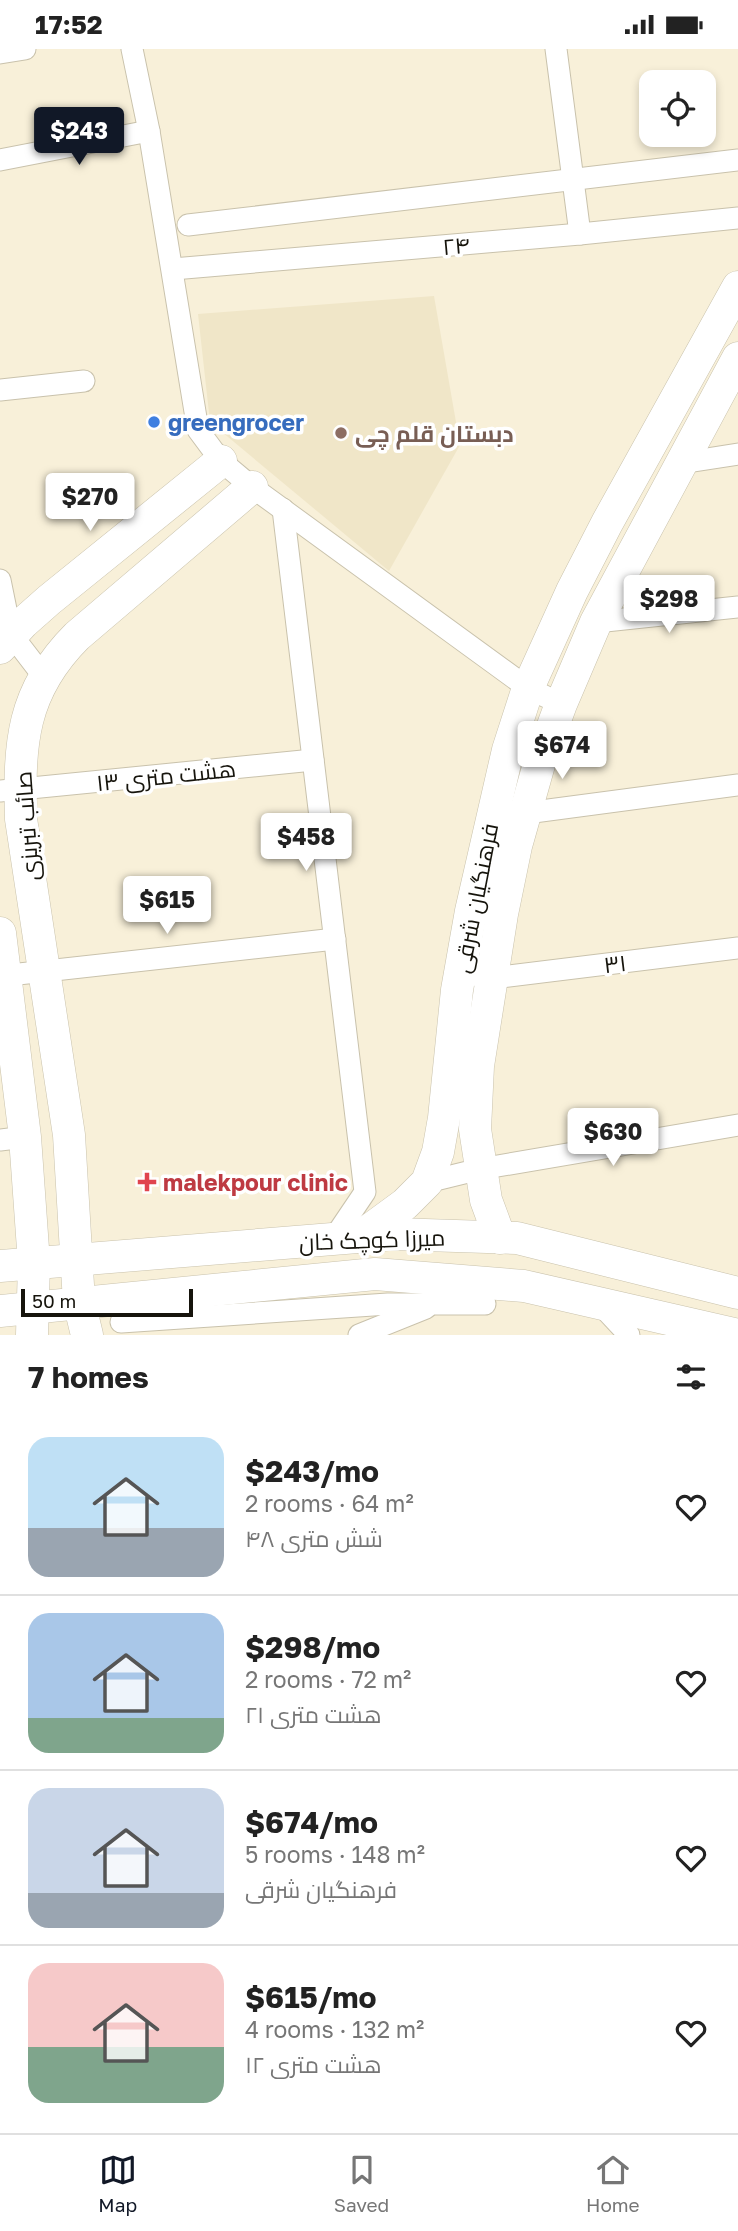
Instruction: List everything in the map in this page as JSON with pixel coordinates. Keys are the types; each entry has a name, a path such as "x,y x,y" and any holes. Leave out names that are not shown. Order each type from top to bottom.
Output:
{"street":[{"path":"0,53 25,49"},
{"path":"132,49 173,269 198,430 221,461 252,487 528,688 561,704"},
{"path":"556,49 580,234"},
{"path":"0,160 149,131"},
{"path":"188,225 738,160"},
{"name":"۲۴","path":"173,269 738,218"},
{"name":"فرهنگیان شرقی","path":"499,1238 486,1200 475,1129 461,1100 460,975 486,839 508,750 528,688 572,590 738,287"},
{"name":"فرهنگیان شرقی","path":"347,1237 405,1205 428,1182 438,1152 478,1066 502,914 540,761 561,704 596,622 738,358"},
{"path":"0,390 84,381"},
{"path":"681,463 738,454"},
{"path":"4,641 49,600 221,461"},
{"name":"صائب تبریزی","path":"79,1302 69,1136 20,820 10,790 25,726 44,677 56,657 77,636 252,487"},
{"path":"283,509 365,1192 347,1237"},
{"path":"0,580 4,641 44,677"},
{"path":"596,622 738,607"},
{"name":"هشت متری ۱۳","path":"10,790 313,760"},
{"path":"526,813 738,785"},
{"path":"0,933 13,1139 34,1263 33,1321"},
{"path":"3,975 335,939"},
{"name":"۳۱","path":"460,975 492,978 738,947"},
{"path":"428,1182 480,1169 738,1125"},
{"name":"میرزا کوچک خان","path":"0,1266 394,1234 517,1238 738,1293"},
{"name":"میرزا کوچک خان","path":"0,1311 33,1321 79,1302 375,1274 524,1286 738,1335"},
{"path":"79,1302 87,1335"},
{"path":"359,1335 439,1303"},
{"path":"599,1303 629,1335"},
{"path":"121,1322 388,1304 485,1304"}],"shaded area":[{"name":"دبستان قلم چی","path":"434,296 460,445 389,571 210,422 198,314"}],"place":[{"name":"greengrocer","path":"154,422"},
{"name":"دبستان قلم چی","path":"341,433"},
{"name":"malekpour clinic","path":"147,1182"}]}
